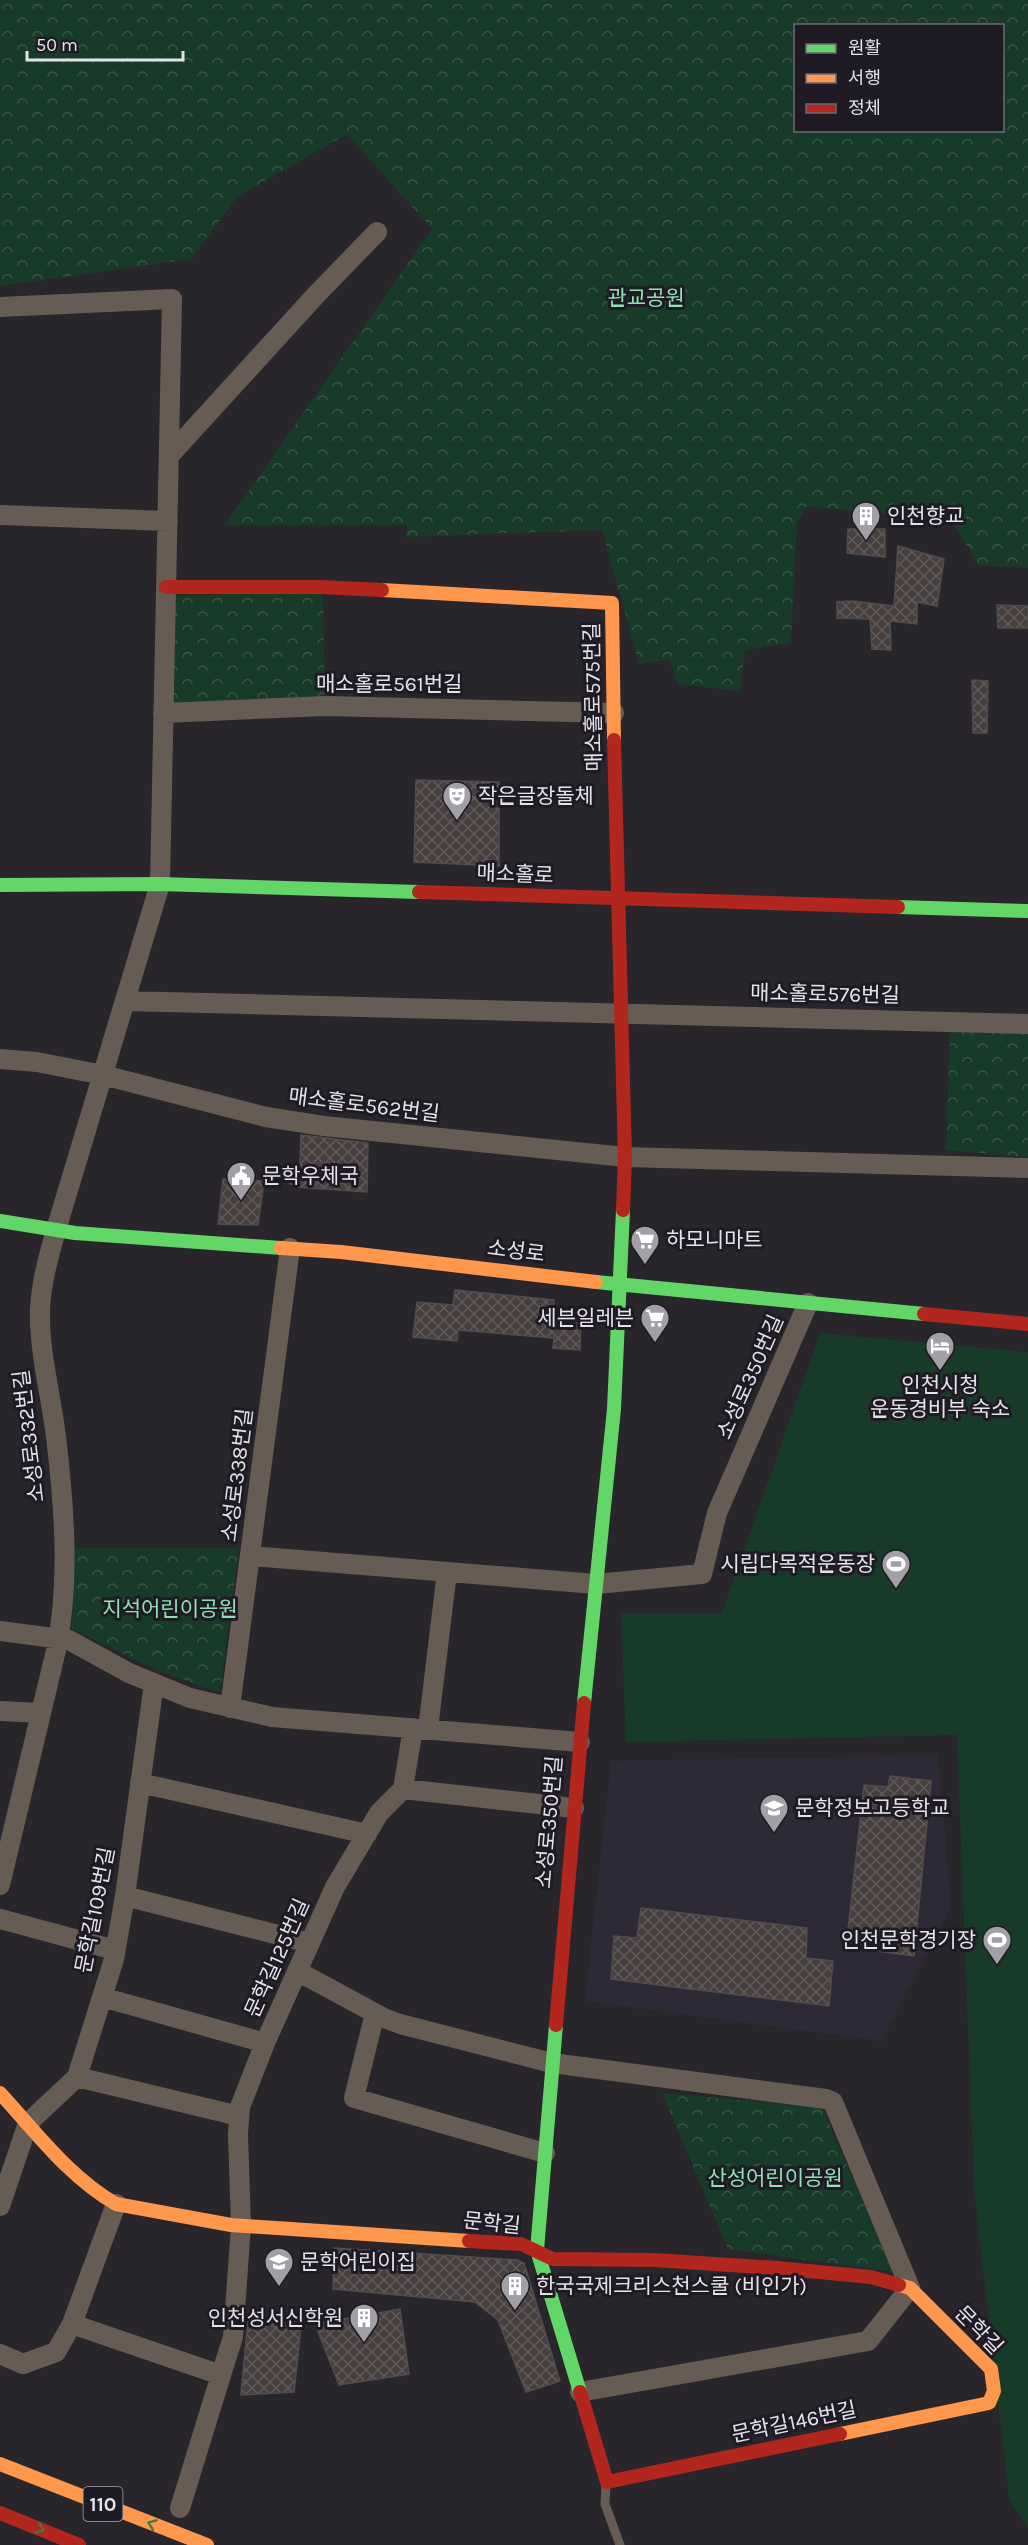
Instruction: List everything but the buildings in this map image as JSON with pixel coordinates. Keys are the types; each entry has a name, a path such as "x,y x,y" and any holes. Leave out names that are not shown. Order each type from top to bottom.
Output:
{"main road":[{"name":"매소홀로575번길","path":"166,587 320,587 612,603 617,898"},
{"name":"매소홀로","path":"0,885 160,884 1028,911"},
{"path":"617,898 625,1157 621,1285"},
{"name":"소성로","path":"0,1221 56,1230 351,1253 621,1285 1028,1324"},
{"name":"소성로350번길","path":"537,2250 580,1742 615,1409 621,1285"},
{"name":"문학길","path":"0,2093 100,2197 116,2204 241,2226 521,2244 553,2259 654,2260 766,2268 871,2277 910,2288 991,2369 994,2391 989,2403"},
{"path":"537,2250 607,2482"},
{"name":"문학길146번길","path":"607,2482 989,2403"},
{"name":"110","path":"0,2464 207,2545"},
{"name":"110","path":"0,2513 79,2545"}],"street":[{"path":"169,456 307,304 377,232"},
{"path":"0,307 172,299 160,884 56,1230"},
{"path":"0,515 168,521"},
{"name":"매소홀로561번길","path":"164,713 327,706 614,713"},
{"path":"125,1001 621,1013"},
{"name":"매소홀로576번길","path":"621,1013 1028,1024"},
{"name":"매소홀로562번길","path":"0,1059 37,1062 103,1075 266,1118 625,1157"},
{"path":"625,1157 1028,1168"},
{"name":"소성로332번길","path":"0,1885 59,1639 63,1612 63,1523 56,1437 41,1335 40,1308 56,1230"},
{"name":"소성로338번길","path":"230,1708 290,1248"},
{"name":"소성로350번길","path":"251,1556 597,1584 702,1574 717,1513 808,1303"},
{"path":"447,1572 420,1729 403,1789 574,1808"},
{"path":"0,1631 69,1640 129,1673 189,1698 272,1717 580,1742"},
{"name":"문학길109번길","path":"28,2123 77,2076 102,1997 115,1950 125,1896 154,1683"},
{"path":"0,1711 41,1713"},
{"path":"140,1783 367,1834"},
{"name":"문학길125번길","path":"180,2508 233,2337 241,2226 240,2107 265,2043 335,1887 379,1813 403,1789"},
{"path":"125,1896 310,1943"},
{"path":"0,1919 115,1950"},
{"path":"297,1971 400,2024 552,2063 826,2099 833,2102 910,2288 868,2341 580,2392"},
{"path":"102,1997 265,2043"},
{"path":"375,2013 354,2098 545,2153"},
{"path":"77,2076 239,2116"},
{"path":"0,2206 28,2123"},
{"path":"0,2354 23,2364 56,2352 72,2324 116,2204"},
{"path":"72,2324 221,2375"}],"lane":[{"path":"607,2482 605,2504 620,2545"}],"shaded area":[{"name":"문학정보고등학교","path":"938,1755 951,1907 881,2041 585,2001 611,1761"}],"green space":[{"name":"관교공원","path":"0,0 1028,0 1028,568 979,566 951,520 807,506 797,522 791,643 745,650 740,691 678,684 670,660 639,664 602,530 406,537 407,525 225,525 432,229 347,134 237,197 191,259 0,286"},
{"path":"323,592 325,701 169,706 173,596"},
{"path":"950,1030 1028,1032 1028,1157 946,1150"},
{"name":"인천문학경기장","path":"820,1333 1028,1352 1028,2528 1009,2498 974,2190 957,1735 626,1742 621,1613 722,1613"},
{"name":"지석어린이공원","path":"74,1548 239,1548 220,1693 159,1671 72,1629"},
{"name":"산성어린이공원","path":"662,2093 822,2107 893,2272 728,2249"}],"traffic: fast":[{"path":"0,885 160,884 419,892"},
{"path":"898,907 1028,911"},
{"path":"584,1703 614,1409 623,1210"},
{"path":"0,1221 75,1233 281,1248"},
{"path":"596,1282 924,1314"},
{"path":"556,2025 537,2250 580,2392"}],"traffic: slow":[{"path":"382,590 612,603 614,740"},
{"path":"281,1248 341,1252 596,1282"},
{"path":"0,2093 68,2167 83,2181 116,2204 231,2225 469,2241"},
{"path":"840,2434 989,2403 994,2391 991,2369 910,2288 899,2285"},
{"path":"0,2464 207,2545"}],"traffic: jam":[{"path":"166,587 320,587 382,590"},
{"path":"614,740 625,1157 623,1210"},
{"path":"419,892 898,907"},
{"path":"924,1314 1028,1324"},
{"path":"556,2025 584,1703"},
{"path":"469,2241 521,2244 553,2259 654,2260 777,2268 871,2277 899,2285"},
{"path":"580,2392 607,2482 840,2434"},
{"path":"0,2513 79,2545"}],"place":[{"name":"인천향교","path":"866,542"},
{"name":"작은글장돌체","path":"457,822"},
{"name":"문학우체국","path":"241,1202"},
{"name":"하모니마트","path":"645,1266"},
{"name":"세븐일레븐","path":"655,1344"},
{"name":"인천시청 운동경비부 숙소","path":"940,1372"},
{"name":"시립다목적운동장","path":"896,1590"},
{"name":"문학정보고등학교","path":"774,1834"},
{"name":"인천문학경기장","path":"997,1966"},
{"name":"문학어린이집","path":"279,2288"},
{"name":"한국국제크리스천스쿨 (비인가)","path":"515,2312"},
{"name":"인천성서신학원","path":"364,2344"}]}
